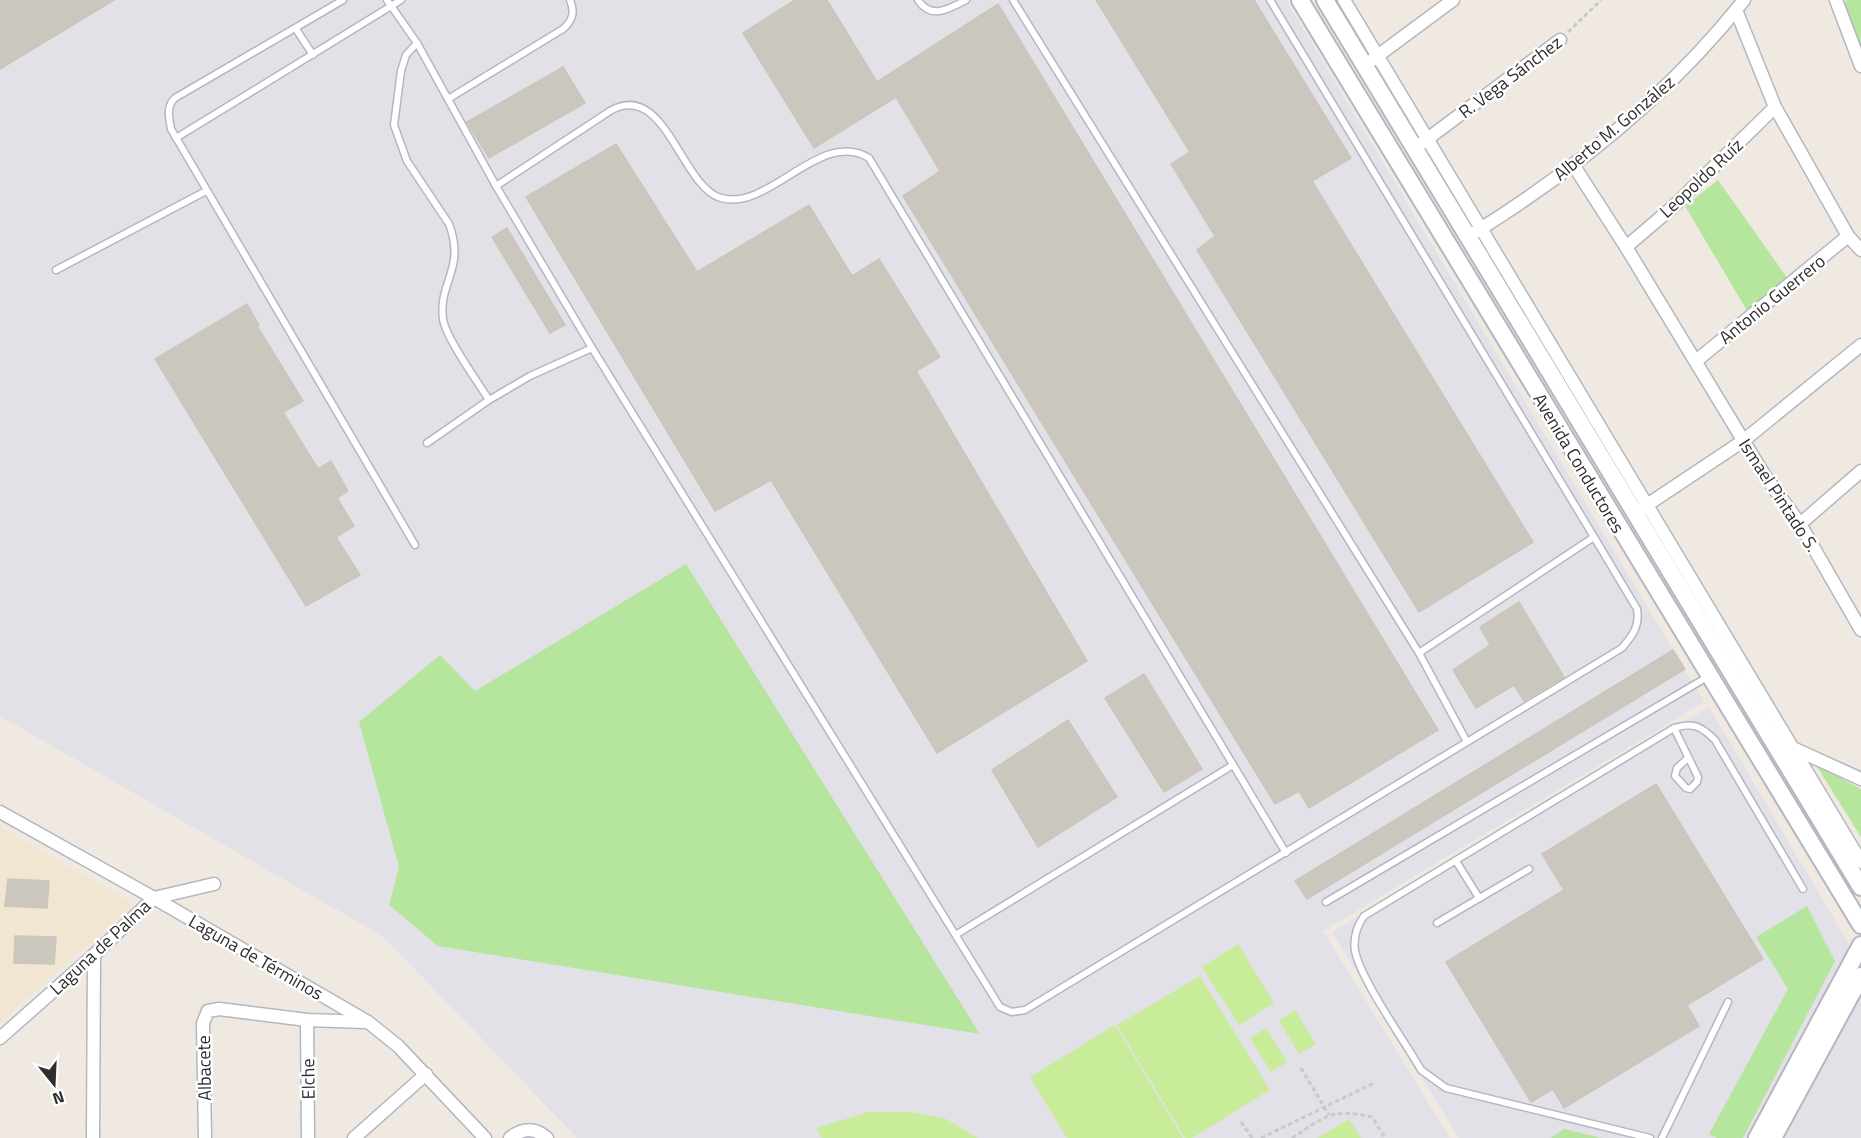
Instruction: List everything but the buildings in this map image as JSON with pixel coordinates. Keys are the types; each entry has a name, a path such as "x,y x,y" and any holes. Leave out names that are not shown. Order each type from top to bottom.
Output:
{"main road":[{"name":"Avenida Conductores","path":"1300,0 1861,925"},
{"name":"Avenida Conductores","path":"1325,0 1371,60 1859,879"},
{"path":"1757,1138 1861,945"},
{"path":"1773,1138 1861,976"}],"street":[{"path":"1344,0 1371,60 1453,0"},
{"path":"1836,0 1861,66"},
{"path":"1740,5 1774,107 1848,236 1861,250"},
{"name":"Alberto M. González","path":"1474,233 1574,166 1678,74 1740,5"},
{"name":"R. Vega Sánchez","path":"1421,144 1560,40"},
{"name":"Leopoldo Ruíz","path":"1626,247 1674,206 1774,107"},
{"path":"1574,166 1626,247"},
{"name":"Antonio Guerrero","path":"1696,361 1848,236"},
{"name":"Ismael Pintado S.","path":"1626,247 1743,441 1800,524 1860,624"},
{"path":"1861,345 1743,441 1640,509 1795,749 1861,862"},
{"path":"1800,524 1861,471"},
{"path":"1795,749 1861,779"},
{"name":"Laguna de Términos","path":"0,812 368,1022 383,1033 426,1074 485,1138"},
{"name":"Laguna de Palma","path":"0,1038 94,955 154,898 214,884"},
{"path":"93,1138 94,955"},
{"name":"Albacete","path":"205,1138 203,1023 205,1013 219,1009 307,1020"},
{"path":"307,1020 368,1022"},
{"name":"Elche","path":"307,1020 308,1138"},
{"path":"354,1138 426,1074"},
{"path":"510,1138 526,1129 534,1130 547,1138"}],"lane":[{"path":"343,0 170,102 170,121 176,138 206,191 415,545"},
{"path":"176,138 313,55 390,3 401,0"},
{"path":"448,99 563,29 572,20 573,8 570,0"},
{"path":"918,0 928,10 935,12 951,8 966,0"},
{"path":"1012,0 1419,653 1467,742"},
{"path":"390,3 417,43 496,186 592,348 957,934 1000,1007 1018,1012 1286,853 1622,648 1632,636 1639,620 1637,609 1270,0"},
{"path":"296,29 313,55"},
{"path":"417,43 406,55 401,71 394,125 401,149 449,224 456,254 443,306 444,324 489,400"},
{"path":"496,186 610,111 626,104 639,107 651,114 700,182 714,196 720,198 732,200 750,196 823,157 839,152 858,153 869,158 1286,853"},
{"path":"56,270 206,191"},
{"path":"427,443 489,400 530,376 592,348"},
{"path":"1419,653 1594,537"},
{"path":"1326,902 1710,676"},
{"path":"1650,1138 1446,1088 1421,1070 1362,970 1355,952 1355,936 1364,916 1674,728 1688,723 1696,725 1715,740 1803,889"},
{"path":"1674,728 1688,758 1698,780 1690,789 1686,788 1676,776 1677,768 1688,758"},
{"path":"957,934 1233,765"},
{"path":"1456,861 1479,898"},
{"path":"1437,923 1528,869"},
{"path":"1662,1138 1728,1002"}],"path":[{"name":"R. Vega Sánchez","path":"1560,40 1601,0"},
{"path":"1301,1068 1329,1115"},
{"path":"1261,1138 1376,1082"},
{"path":"1292,1138 1329,1115 1345,1111 1372,1117 1385,1138"},
{"path":"1241,1122 1252,1138"}],"shaded area":[{"path":"0,0 1286,0 1704,702 1323,931 1450,1138 577,1138 384,937 0,716"},
{"path":"1709,707 1850,946 1747,1138 1459,1138 1332,932"},
{"path":"0,827 128,901 130,907 0,1021"},
{"path":"1861,997 1861,1138 1782,1138"}],"green space":[{"path":"1861,0 1861,52 1844,2"},
{"path":"1718,180 1788,279 1749,314 1685,206"},
{"path":"686,564 980,1034 438,946 389,905 399,867 359,722 440,655 475,691"},
{"path":"1816,765 1861,789 1861,837"},
{"path":"1807,906 1835,961 1743,1138 1717,1138 1709,1134 1788,989 1756,937"},
{"path":"1238,944 1274,1003 1239,1025 1202,967"},
{"path":"1200,976 1270,1090 1192,1138 1185,1138 1117,1025"},
{"path":"1295,1010 1316,1044 1299,1054 1279,1021"},
{"path":"1115,1025 1183,1138 1067,1138 1030,1077"},
{"path":"1266,1028 1287,1062 1271,1072 1250,1038"},
{"path":"868,1112 910,1112 944,1118 978,1138 822,1138 816,1128"},
{"path":"1349,1119 1361,1138 1317,1138"},
{"path":"1564,1129 1602,1138 1551,1138"}]}
